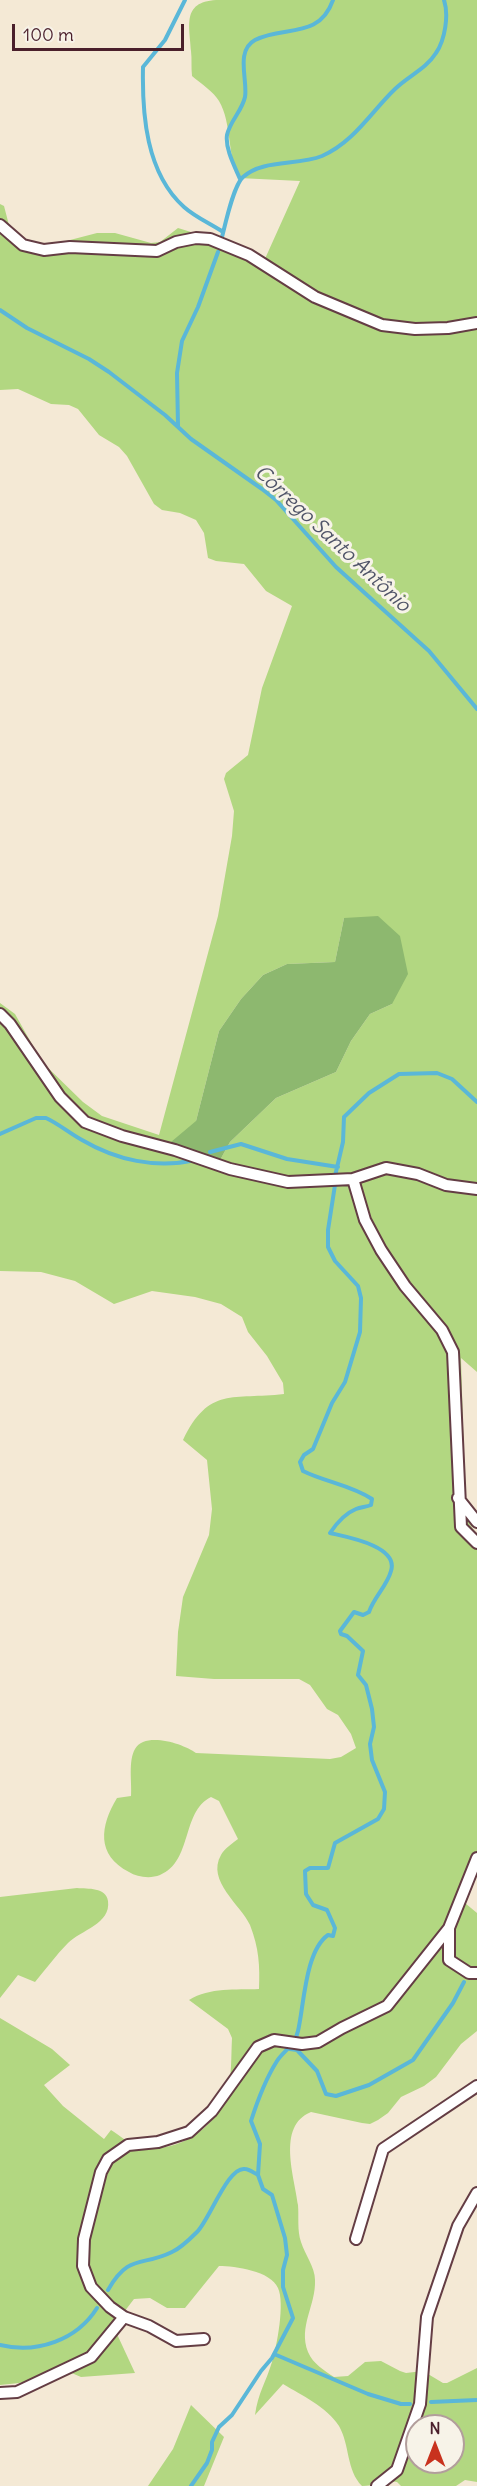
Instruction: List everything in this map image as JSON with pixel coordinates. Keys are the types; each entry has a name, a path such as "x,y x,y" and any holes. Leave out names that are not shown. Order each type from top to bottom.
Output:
{"street":[{"path":"0,225 22,245 44,250 70,247 157,251 196,238 210,239 249,255 315,297 382,325 415,329 448,328 477,323"},
{"path":"0,1014 10,1023 60,1098 85,1122 230,1169 288,1182 353,1179 386,1168 418,1174 446,1185 477,1189"},
{"path":"353,1179 365,1220 381,1250 405,1286 442,1330 453,1352 461,1527 477,1544"},
{"path":"458,1497 477,1522"},
{"path":"204,2339 176,2341 149,2326 124,2318 91,2287 84,2266 84,2238 101,2172 108,2159 128,2145 158,2142 189,2132 212,2111 258,2047 274,2040 301,2044 318,2043 342,2028 387,2006 448,1928 477,1858"},
{"path":"448,1928 449,1960 469,1972 477,1973"},
{"path":"356,2238 383,2148 477,2086"},
{"path":"377,2486 397,2470 417,2415 420,2404 427,2317 458,2226 477,2193"},
{"path":"0,2393 17,2392 91,2357 124,2318"}],"green space":[{"path":"216,0 477,0 477,1372 461,1358 465,1493 469,1523 477,1535 477,1858 464,1894 465,1903 477,1913 477,2031 461,2044 436,2077 424,2086 401,2097 388,2113 370,2124 311,2112 300,2119 294,2129 290,2154 298,2205 300,2237 315,2280 305,2333 305,2343 310,2356 316,2364 334,2377 348,2376 365,2362 381,2361 406,2373 423,2371 447,2383 477,2368 477,2482 465,2480 456,2486 401,2486 393,2482 362,2486 353,2473 345,2441 334,2419 313,2402 283,2384 255,2415 274,2355 280,2325 281,2304 278,2288 274,2282 268,2277 243,2268 219,2266 185,2308 167,2308 150,2298 134,2299 121,2316 116,2332 135,2373 81,2377 67,2371 19,2383 0,2385 0,2018 52,2049 70,2065 44,2085 63,2106 104,2139 111,2130 139,2147 166,2147 192,2137 214,2118 222,2107 230,2080 232,2038 228,2029 189,2000 214,1991 259,1989 258,1957 253,1933 246,1917 226,1892 218,1874 221,1855 238,1839 219,1801 211,1797 202,1804 190,1825 178,1859 160,1875 148,1877 132,1874 118,1865 106,1848 105,1829 111,1809 117,1798 131,1796 131,1765 135,1749 147,1741 156,1740 174,1743 196,1753 330,1759 341,1757 356,1748 351,1734 338,1715 327,1709 310,1685 299,1679 214,1679 176,1676 178,1632 183,1597 209,1535 212,1509 207,1460 183,1440 193,1423 213,1403 236,1397 284,1394 283,1383 267,1356 248,1332 242,1317 221,1304 195,1297 152,1291 114,1304 75,1281 41,1272 0,1271 0,1003 15,1014 42,1062 83,1102 102,1116 159,1135 218,916 234,811 224,779 226,773 248,755 262,688 292,606 266,591 244,564 208,558 204,533 196,520 180,513 162,510 154,504 127,456 119,447 99,435 78,409 69,405 51,404 18,389 0,390 0,204 4,206 10,229 27,242 47,246 97,233 115,233 151,243 160,242 178,228 217,240 264,261 300,181 239,178 235,169 226,119 219,101 192,76 189,25 192,11 197,5","holes":["344,918 392,1004 370,1014 351,1041 336,1072 276,1098 230,1142 219,1162 196,1121 219,1031 241,999 263,975 287,964 335,962"]},
{"path":"378,916 400,936 408,974 392,1004 370,1014 351,1041 336,1072 276,1098 230,1142 219,1162 190,1154 171,1142 196,1121 219,1031 241,999 263,975 287,964 335,962 344,918"},
{"path":"77,1888 104,1893 108,1901 105,1915 94,1926 68,1943 35,1982 18,1975 0,1998 0,1897"},
{"path":"191,2405 224,2437 204,2486 148,2486 173,2449"}],"waterway":[{"path":"185,0 165,40 143,67 144,104 149,142 161,177 171,193 188,211 223,232"},
{"path":"240,179 229,152 227,135 245,97 245,51 255,40 310,26 319,21 327,13 333,0"},
{"path":"221,241 233,197 243,177 260,168 312,159 333,150 353,135 395,89 432,59 444,34 446,20 444,0"},
{"path":"178,426 177,373 182,341 198,307 218,252"},
{"name":"Córrego Santo Antônio","path":"0,310 27,328 89,359 109,372 165,415 191,439 276,500 336,567 429,651 477,709"},
{"path":"335,1176 343,1142 344,1117 369,1093 399,1074 437,1073 452,1079 477,1102"},
{"path":"0,1134 36,1118 46,1118 95,1147 122,1157 151,1163 180,1163 195,1160"},
{"path":"210,1152 241,1144 287,1159 338,1167"},
{"path":"191,2486 207,2463 212,2450 212,2442 219,2427 232,2415 272,2358 293,2318 283,2287 283,2270 287,2255 285,2238 272,2195 263,2189 258,2175 260,2144 251,2121 269,2075 297,2036 314,1953 328,1935 333,1936 335,1928 327,1910 313,1905 306,1894 305,1871 310,1868 328,1868 335,1843 378,1819 384,1809 385,1792 372,1760 370,1744 374,1727 372,1709 366,1685 358,1675 363,1651 340,1631 354,1612 363,1615 369,1612 389,1576 391,1562 387,1555 370,1544 330,1533 349,1513 371,1505 372,1499 355,1490 303,1471 300,1462 304,1455 313,1449 332,1403 345,1382 360,1332 361,1298 358,1286 335,1261 328,1247 328,1230 335,1185"},
{"path":"290,2049 297,2050 317,2071 326,2094 336,2096 369,2085 413,2060 453,2003 464,1982"},
{"path":"108,2290 116,2278 130,2266 172,2252 197,2232 226,2184 239,2170 247,2169 258,2175"},
{"path":"0,2345 28,2348 55,2342 79,2329 97,2308"},
{"path":"274,2354 368,2394 401,2404 410,2404"},
{"path":"431,2402 477,2400"}]}
